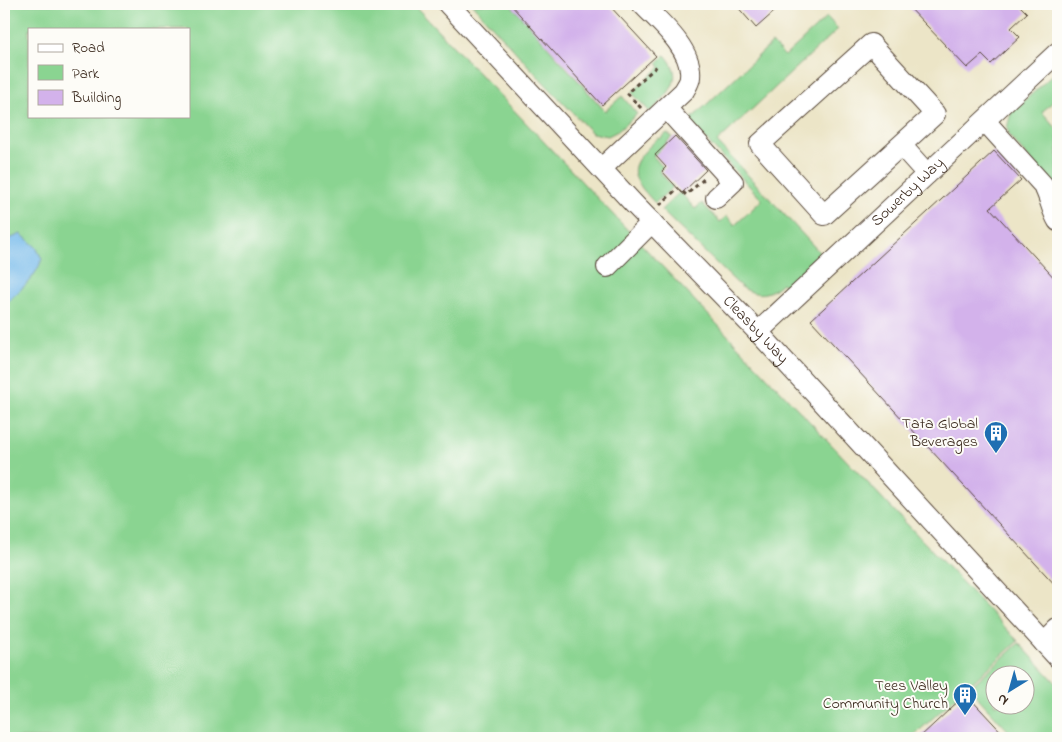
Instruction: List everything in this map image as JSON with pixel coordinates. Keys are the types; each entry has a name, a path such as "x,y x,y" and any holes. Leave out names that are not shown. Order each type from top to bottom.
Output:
{"street":[{"name":"Cleasby Way","path":"448,4 602,168 654,216 758,332 1051,636 1058,658"},
{"path":"602,168 684,92 690,79 689,63 680,44 642,4"},
{"path":"871,44 934,114 901,145 824,215 760,144 871,44"},
{"name":"Sowerby Way","path":"758,332 1058,52"},
{"path":"659,114 733,182 716,198"},
{"path":"984,121 1043,185 1058,221"},
{"path":"901,145 927,174"},
{"path":"607,268 654,216"}],"path":[{"path":"657,66 628,93 659,114"},
{"path":"654,216 678,188"}],"green space":[{"path":"4,4 413,4 1018,641 993,664 984,664 984,672 911,738 4,738"},
{"path":"472,4 510,4 605,111 622,96 637,114 618,131 608,136 592,133"},
{"path":"827,17 838,29 717,142 821,254 786,286 782,283 767,293 762,294 752,292 740,286 661,210 680,192 695,209 702,203 720,222 727,216 735,225 762,200 689,121 772,43 785,56"},
{"path":"665,55 674,72 674,79 668,93 650,112 632,93 660,67 657,63"},
{"path":"1058,70 1058,97 1042,112 1058,130 1058,190 1010,137 1007,128 1011,113"},
{"path":"667,133 672,137 653,156 663,167 659,171 673,187 655,203 639,184 634,170 636,163 648,148 658,138 660,139"},
{"path":"1019,643 1058,685 1058,738 1015,738 993,714 1034,714 1034,664 996,664"},
{"path":"984,674 984,704 969,688"}],"water":[{"path":"21,234 36,247 42,259 36,272 27,283 4,303 4,241"}],"building":[{"path":"510,4 608,4 656,56 602,105"},
{"path":"735,4 783,4 756,28"},
{"path":"906,4 1018,4 1027,13 1011,28 1020,37 991,64 982,55 967,68"},
{"path":"675,136 706,170 682,193 662,171 666,167 655,155"},
{"name":"Tata Global Beverages","path":"994,151 1021,180 990,208 1058,282 1058,588 811,320"},
{"name":"Tees Valley Community Church","path":"966,694 1007,738 919,738"}],"place":[{"name":"Tata Global Beverages","path":"996,454"},
{"name":"Tees Valley Community Church","path":"965,716"}]}
